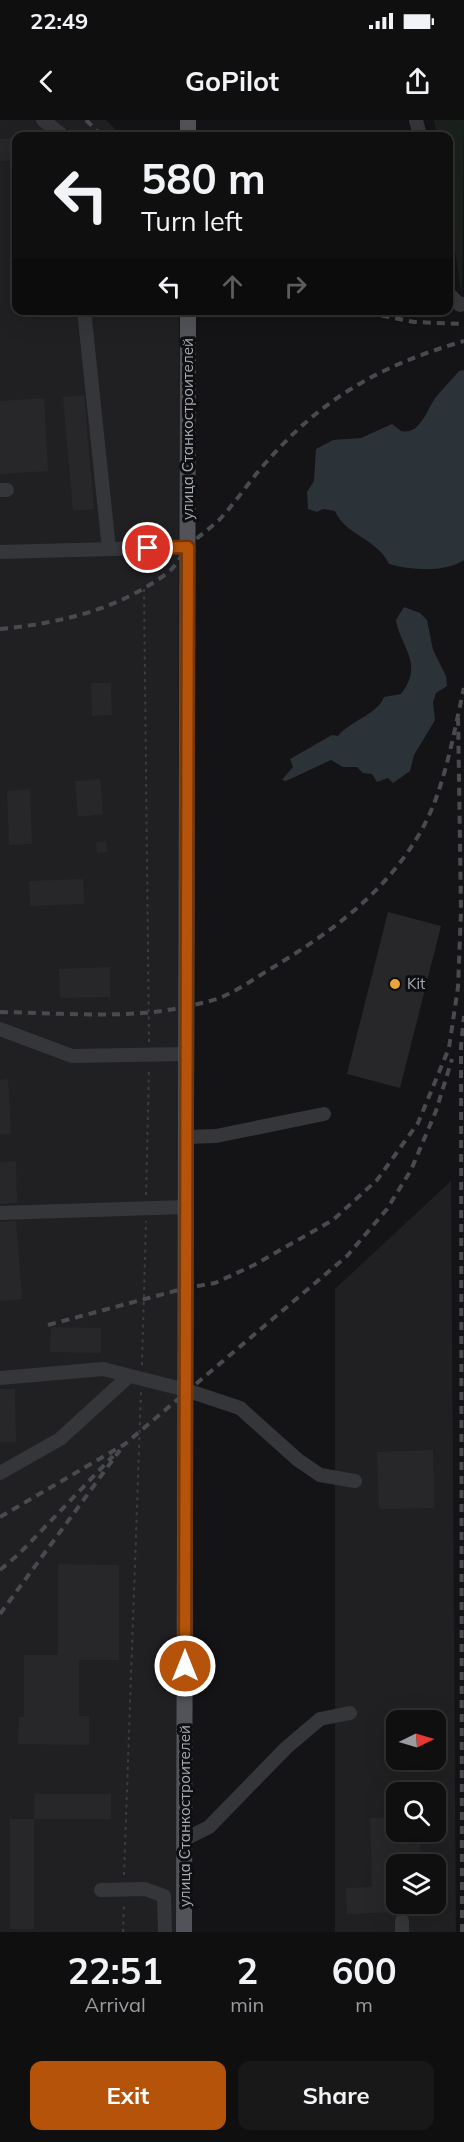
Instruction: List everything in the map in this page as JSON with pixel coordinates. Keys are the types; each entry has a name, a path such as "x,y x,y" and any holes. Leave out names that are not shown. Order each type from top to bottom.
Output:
{"main road":[{"name":"улица Станкостроителей","path":"184,1932 188,315"}],"lane":[{"path":"43,120 58,132"},
{"path":"85,315 109,549"},
{"path":"0,552 188,547"},
{"path":"0,1029 72,1056 187,1054"},
{"path":"186,1137 216,1136 324,1114"},
{"path":"0,1213 186,1207"},
{"path":"0,1378 103,1369 186,1390 240,1408 298,1460 320,1475 355,1481"},
{"path":"0,1473 60,1439 135,1377"},
{"path":"185,1839 209,1827 286,1748 320,1719 350,1713"},
{"path":"102,1890 145,1889 164,1896 165,1932"}],"path":[{"path":"123,1932 135,1377 146,1208 149,1055 144,589"}],"shaded area":[{"path":"0,120 106,120 118,132 12,132 12,315 179,315 177,1932 0,1932"},
{"path":"434,120 464,120 462,298 453,237 453,132 436,132"},
{"path":"464,370 464,560 438,569 407,568 389,564 377,549 346,526 335,511 323,509 317,512 308,509 307,492 314,481 316,449 333,440 361,438 392,424 401,431 413,429 418,426 439,394 459,371"},
{"path":"404,607 420,613 427,620 433,650 446,676 447,686 436,693 433,702 435,720 414,755 410,771 393,783 388,778 377,782 372,774 363,773 357,767 343,767 331,760 286,781 282,780 293,767 290,759 332,735 338,736 343,730 376,708 384,697 401,694 411,673 409,656 396,620"},
{"path":"451,1181 456,1932 335,1932 335,1289"}],"building":[{"path":"12,138 12,160 0,161 0,139"},
{"path":"84,395 94,509 73,511 63,397"},
{"path":"44,398 48,471 0,474 0,401"},
{"path":"91,683 111,683 112,715 92,716"},
{"path":"100,779 103,814 78,817 75,781"},
{"path":"30,789 32,844 9,845 7,791"},
{"path":"106,841 107,852 97,853 96,842"},
{"path":"83,879 84,904 30,906 29,881"},
{"path":"388,912 441,926 400,1088 347,1074"},
{"path":"110,967 110,997 60,998 59,969"},
{"path":"8,1079 11,1134 0,1135 0,1080"},
{"path":"16,1161 17,1203 0,1204 0,1162"},
{"path":"16,1221 22,1299 0,1301 0,1222"},
{"path":"51,1327 101,1328 101,1353 50,1352"},
{"path":"0,1389 15,1389 16,1442 0,1442"},
{"path":"433,1450 434,1508 379,1509 377,1452"},
{"path":"58,1564 119,1565 119,1660 79,1660 79,1716 89,1716 89,1745 18,1744 19,1717 24,1717 24,1655 58,1655"},
{"path":"35,1794 111,1794 111,1819 34,1819"},
{"path":"386,1817 386,1842 420,1842 421,1854 386,1854 386,1912 347,1914 346,1888 372,1887 370,1818"},
{"path":"10,1819 34,1819 34,1929 10,1929"}],"railway":[{"path":"86,120 98,132"},
{"path":"379,315 414,322 464,324"},
{"path":"0,629 44,623 87,613 108,606 147,586 170,571 189,546 225,514 279,448 325,406 375,375 403,362 464,341"},
{"path":"0,1012 116,1014 154,1012 194,1005 231,993 315,940 356,909 374,892 391,874 421,831 442,780 464,688"},
{"path":"48,1325 186,1288 215,1283 254,1265 333,1220 377,1180 418,1123 449,1048 458,987 461,911 458,713"},
{"path":"462,1932 461,1046 464,1016"},
{"path":"0,1517 125,1444 347,1256 387,1209 411,1170 436,1111 452,1059"},
{"path":"0,1614 120,1450"},
{"path":"0,1570 19,1554 113,1456"}],"place":[{"name":"Kit","path":"395,984"}],"route":[{"path":"148,548 188,547 185,1666"}]}
